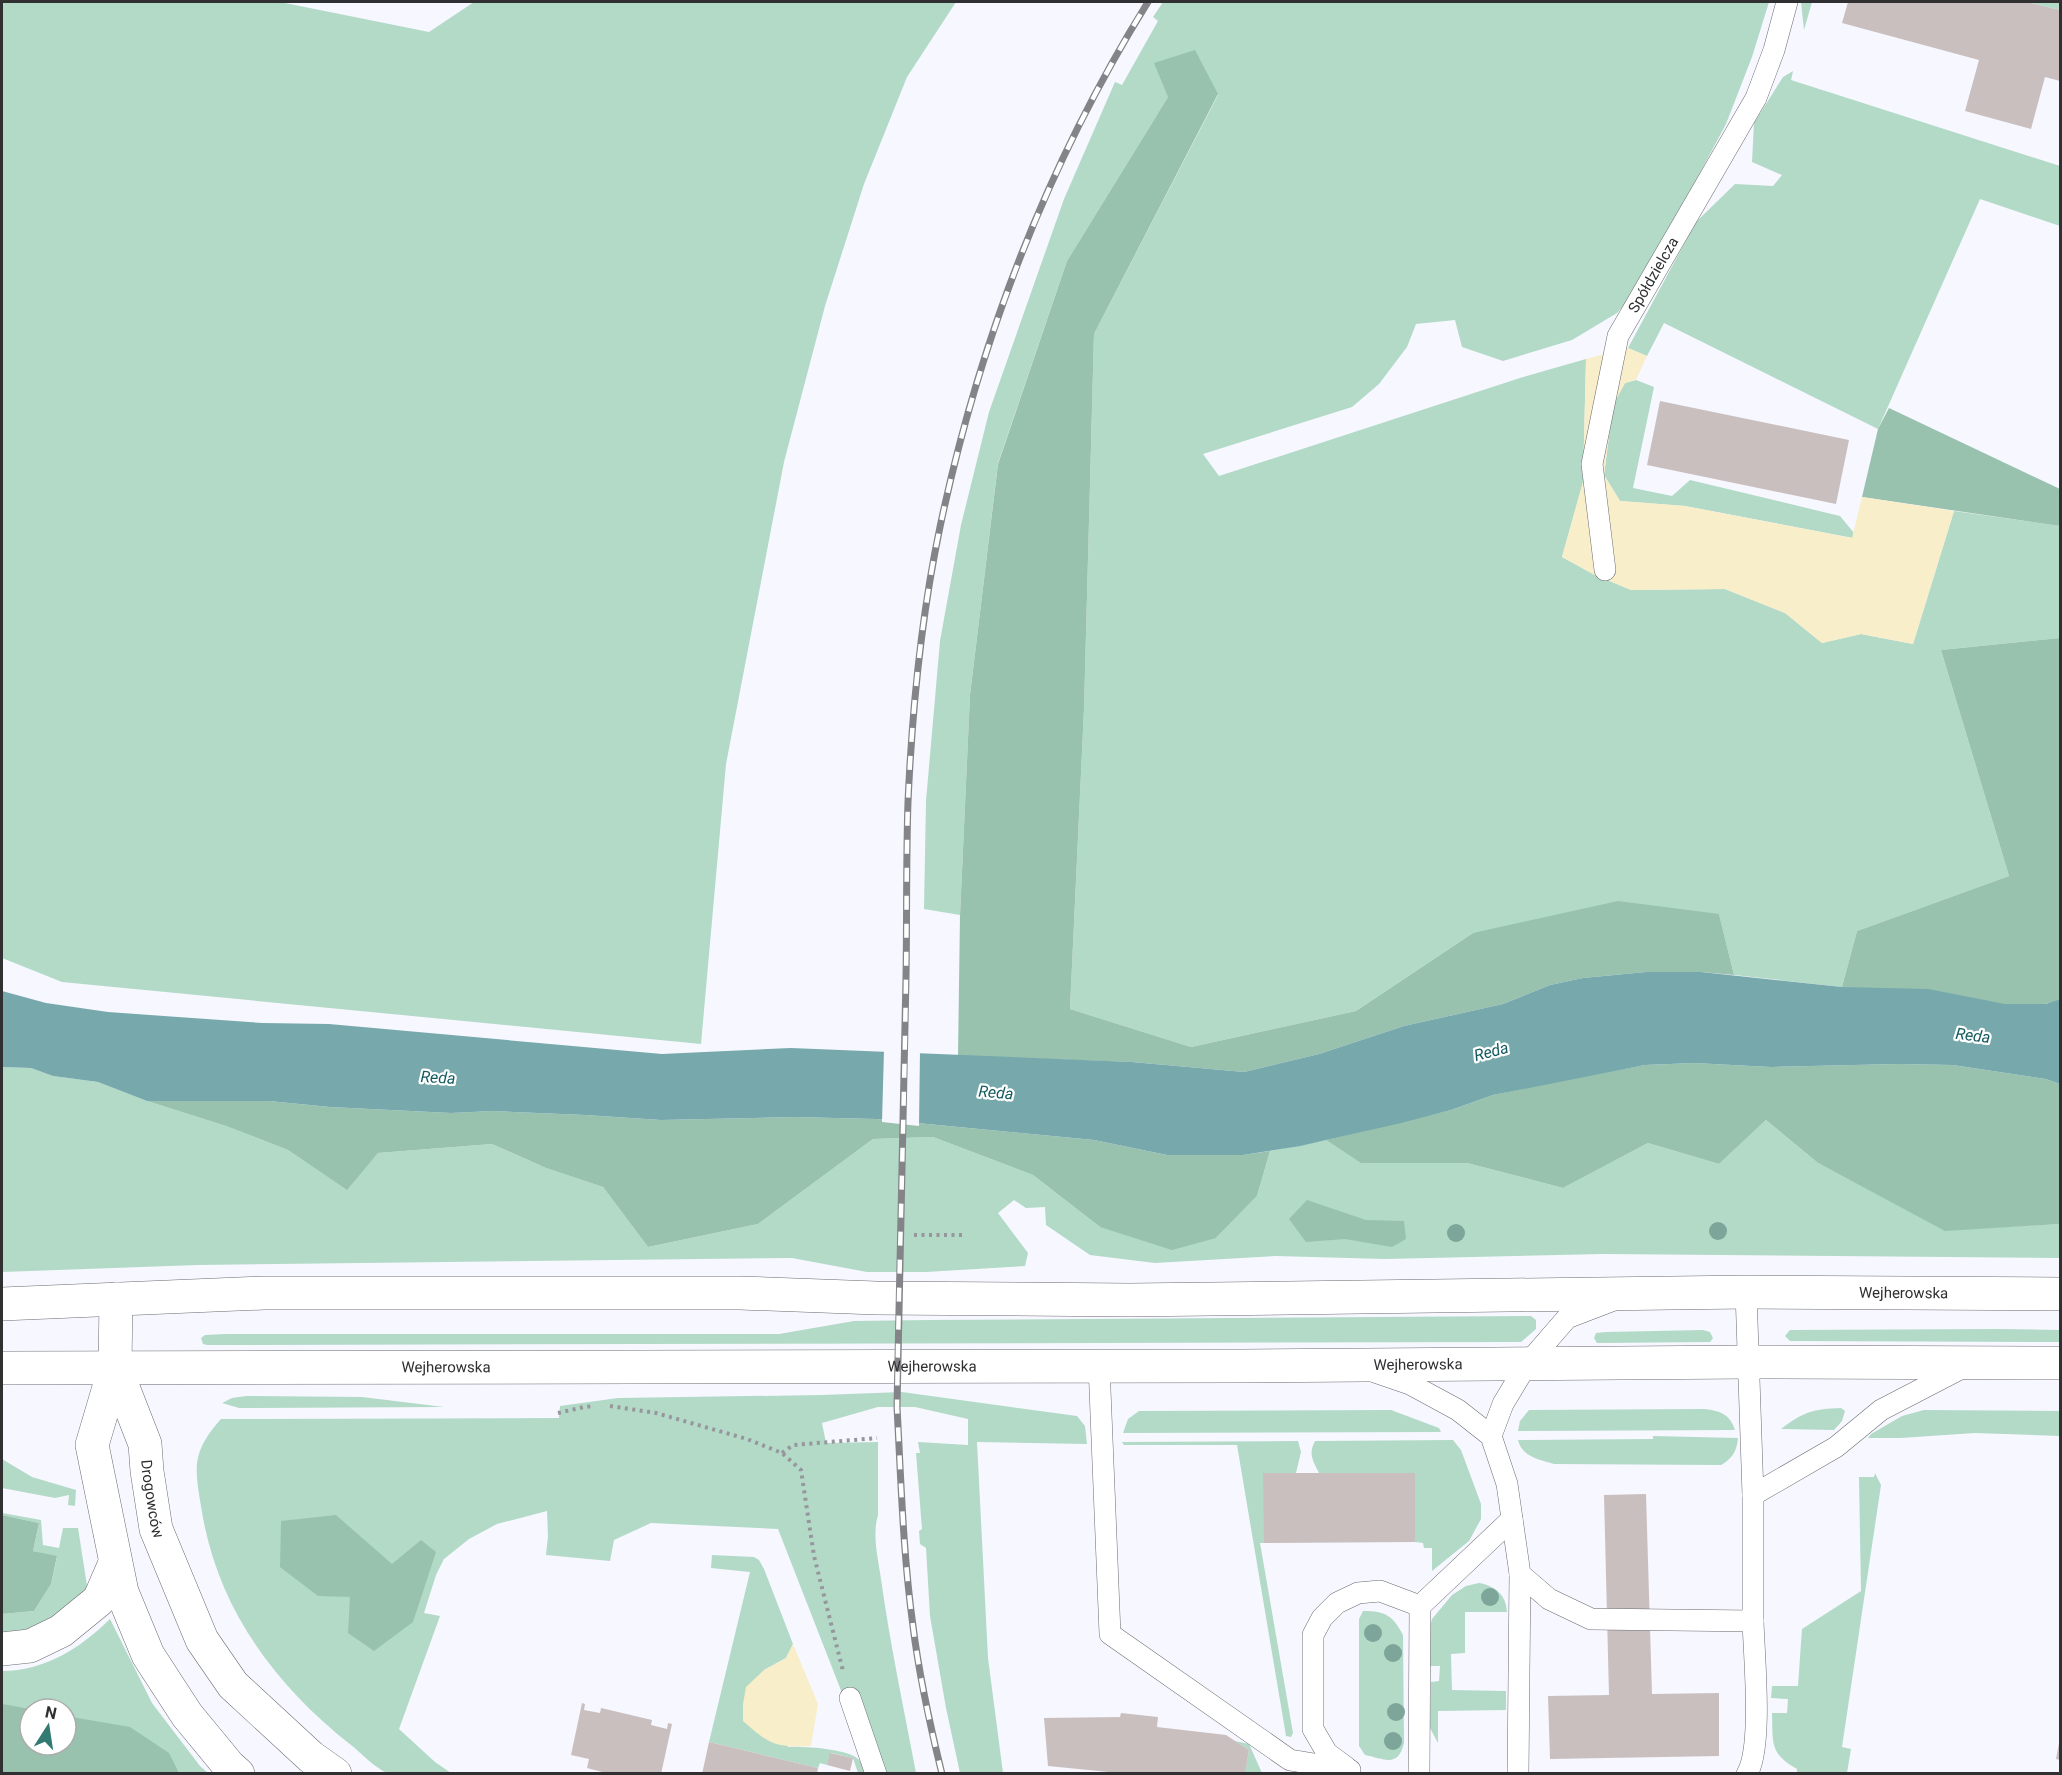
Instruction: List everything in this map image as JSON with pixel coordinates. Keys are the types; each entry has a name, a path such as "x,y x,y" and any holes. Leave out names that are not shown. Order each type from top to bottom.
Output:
{"main road":[{"name":"Wejherowska","path":"2,1304 264,1293 740,1293 876,1298 1120,1299 1746,1292 2061,1294"},
{"path":"116,1299 115,1367 92,1445 122,1592 148,1655 187,1716 229,1766 238,1773"},
{"name":"Wejherowska","path":"2,1368 2061,1363"},
{"name":"Drogowców","path":"115,1367 145,1444 156,1529 176,1582 202,1640 233,1685 311,1757 335,1773"},
{"path":"2,1648 30,1646 61,1631 99,1600 115,1563"}],"lane":[{"name":"Spółdzielcza","path":"1605,570 1592,464 1618,336 1756,98 1774,50 1787,2"},
{"path":"1746,1292 1753,1495 1756,1738 1752,1765 1747,1773"},
{"path":"1491,1436 1503,1404 1527,1364 1567,1318 1628,1294"},
{"path":"1753,1495 1836,1447 1881,1410 1974,1362"},
{"path":"1099,1365 1110,1634 1290,1760 1354,1772"},
{"path":"1339,1365 1386,1375 1410,1384 1458,1410 1491,1436 1507,1484 1520,1574 1518,1773"},
{"path":"1419,1773 1420,1606 1512,1519"},
{"path":"1520,1574 1549,1599 1591,1620 1753,1621"},
{"path":"1354,1772 1327,1753 1312,1730 1313,1635 1322,1618 1337,1603 1358,1593 1380,1591 1420,1606"},
{"path":"850,1698 876,1773"}],"path":[{"path":"914,1235 966,1235"},
{"path":"558,1413 584,1407 610,1406 656,1413 747,1439 782,1453 801,1470 814,1556 850,1698"},
{"path":"782,1453 793,1445 878,1438"}],"green space":[{"path":"2,2 280,2 429,32 474,2 956,2 907,77 864,184 825,306 784,462 726,764 701,1044 62,982 2,958"},
{"path":"1163,2 1769,2 1752,57 1726,124 1638,289 1617,313 1572,340 1503,361 1462,347 1455,320 1416,324 1407,347 1379,384 1352,407 1203,454 1219,476 1520,378 1586,359 1583,482 1562,557 1593,574 1631,590 1725,589 1785,613 1822,643 1861,634 1913,644 1954,511 2060,526 2060,638 1941,650 2009,876 1857,931 1842,987 1734,975 1719,914 1473,933 1356,1011 1191,1047 1070,1009 1084,709 1094,334 1218,95 1168,97 1067,261 998,463 970,695 960,915 924,909 926,801 940,641 961,525 989,412 1064,199 1115,82 1122,85 1158,21 1153,17"},
{"path":"1801,2 1812,2 1804,30"},
{"path":"2027,2 2060,2 2060,10"},
{"path":"1195,50 1218,94 1094,334 1084,709 1070,1009 1191,1047 1356,1011 1473,933 1618,901 1719,914 1734,975 1701,972 1646,972 1583,978 1550,985 1503,1004 1404,1026 1319,1054 1244,1072 1132,1062 958,1056 960,915 970,695 998,464 1067,261 1168,97 1154,63"},
{"path":"1793,71 1791,80 2060,166 2060,226 1980,199 1878,429 1664,323 1647,356 1628,348 1696,222 1735,184 1773,186 1782,175 1752,162 1754,123 1783,77"},
{"path":"1636,380 1654,387 1633,488 1672,496 1690,480 1840,516 1854,533 1853,538 1685,506 1620,501 1604,475 1613,405 1625,383"},
{"path":"1889,408 2060,489 2060,526 1862,497 1878,429"},
{"path":"2060,638 2060,999 2049,1003 2024,1006 1842,987 1857,931 2009,876 1941,650"},
{"path":"1694,1063 1771,1067 1953,1065 2046,1079 2060,1084 2060,1224 1945,1231 1818,1163 1766,1120 1719,1164 1648,1143 1563,1188 1467,1163 1361,1163 1326,1140 1451,1110 1493,1095 1558,1081 1645,1065"},
{"path":"2,1067 31,1068 53,1076 98,1082 147,1101 226,1126 288,1150 346,1189 378,1153 492,1144 546,1168 603,1187 648,1247 758,1224 873,1139 933,1137 1033,1175 1100,1227 1216,1238 1257,1196 1270,1151 1326,1140 1362,1163 1467,1163 1563,1188 1648,1143 1719,1164 1766,1120 1818,1163 1945,1230 2060,1224 2060,1258 1603,1254 1385,1259 1276,1256 1155,1263 1090,1255 1046,1225 1045,1207 1026,1208 1014,1200 998,1213 1028,1253 1025,1266 926,1272 867,1272 792,1258 197,1265 2,1272"},
{"path":"147,1101 269,1101 330,1107 451,1113 493,1111 661,1120 795,1117 876,1119 1094,1140 1167,1155 1243,1155 1270,1151 1257,1196 1216,1238 1172,1250 1100,1227 1033,1175 933,1137 873,1139 758,1224 648,1247 603,1187 546,1168 492,1144 378,1153 347,1190 288,1150 226,1126"},
{"path":"1307,1200 1366,1220 1404,1221 1406,1239 1392,1247 1345,1239 1306,1242 1289,1219"},
{"path":"1531,1316 1536,1320 1536,1329 1521,1342 207,1345 203,1344 201,1338 205,1335 226,1334 779,1334 854,1321"},
{"path":"1703,1330 1710,1332 1713,1338 1710,1342 1597,1343 1594,1338 1596,1333 1606,1332"},
{"path":"1790,1330 2060,1330 2060,1342 1790,1341 1785,1336"},
{"path":"902,1392 1077,1416 1085,1426 1087,1444 977,1442 988,1658 1003,1773 960,1773 930,1616 926,1548 920,1544 919,1531 922,1529 916,1453 920,1453 918,1442 968,1445 968,1419 915,1407 878,1407 822,1423 826,1443 878,1442 876,1547 916,1773 884,1773 842,1693 778,1529 651,1523 614,1540 610,1561 546,1555 547,1511 497,1524 469,1539 444,1559 436,1575 424,1613 440,1616 399,1729 435,1762 451,1773 408,1774 387,1773 368,1760 323,1722 275,1670 236,1613 221,1581 202,1512 197,1462 204,1442 221,1419 559,1418 560,1406 618,1398"},
{"path":"246,1396 362,1397 444,1407 239,1408 222,1403 232,1398"},
{"path":"1841,1408 1845,1411 1842,1421 1834,1430 1781,1429 1809,1412"},
{"path":"1705,1409 1724,1414 1735,1430 1518,1431 1520,1421 1529,1410"},
{"path":"1391,1410 1439,1428 1441,1432 1123,1433 1128,1419 1139,1411"},
{"path":"1924,1410 2060,1411 2060,1436 1975,1433 1868,1438 1902,1416"},
{"path":"1653,1436 1738,1438 1733,1454 1721,1465 1554,1464 1527,1454 1518,1440 1653,1439"},
{"path":"1453,1440 1461,1450 1481,1504 1481,1519 1469,1541 1432,1571 1432,1548 1424,1548 1423,1543 1415,1542 1415,1473 1319,1473 1312,1454 1315,1441"},
{"path":"1298,1441 1301,1452 1296,1473 1264,1473 1264,1543 1260,1543 1293,1733 1291,1737 1286,1736 1237,1445 1124,1445 1122,1442"},
{"path":"2,1459 32,1477 76,1490 75,1506 68,1505 69,1495 55,1498 2,1488"},
{"path":"1875,1473 1881,1485 1842,1747 1851,1749 1847,1773 1797,1773 1797,1769 1781,1758 1774,1746 1772,1713 1787,1713 1788,1699 1771,1698 1772,1686 1798,1686 1802,1629 1861,1591 1859,1477 1874,1477"},
{"path":"2,1513 41,1520 43,1545 59,1548 63,1528 78,1528 88,1592 50,1623 8,1636 2,1636 2,1614 34,1611 51,1584 57,1557 33,1551 39,1523 2,1515"},
{"path":"2,1515 39,1523 33,1551 57,1556 51,1584 34,1611 2,1614"},
{"path":"336,1515 392,1564 421,1540 436,1552 413,1622 374,1651 348,1633 350,1597 318,1596 280,1567 281,1521"},
{"path":"712,1555 754,1557 759,1560 764,1569 793,1644 786,1658 764,1670 788,1747 846,1753 859,1760 864,1773 858,1773 853,1758 831,1753 827,1765 820,1763 818,1768 709,1742 750,1572 711,1568"},
{"path":"1479,1583 1499,1592 1507,1612 1465,1612 1465,1653 1451,1654 1452,1690 1506,1691 1506,1710 1438,1711 1438,1743 1430,1728 1431,1682 1439,1681 1440,1666 1429,1666 1432,1619 1452,1595 1466,1586"},
{"path":"1363,1611 1378,1612 1388,1616 1396,1623 1403,1635 1404,1743 1398,1756 1390,1760 1365,1755 1359,1746 1359,1619"},
{"path":"110,1619 152,1703 200,1766 208,1773 2,1773 2,1671 33,1667 47,1662 87,1639"},
{"path":"2,1704 18,1707 18,1757 78,1757 78,1718 130,1727 169,1753 179,1773 2,1773"},
{"path":"1235,1741 1249,1744 1262,1773 1245,1773 1249,1750"}],"sand":[{"path":"1628,348 1647,356 1636,380 1625,383 1613,405 1604,475 1620,501 1685,506 1852,538 1862,497 1954,511 1913,644 1861,634 1822,643 1785,613 1725,589 1631,590 1593,574 1562,557 1583,482 1586,359"},
{"path":"793,1644 818,1704 811,1746 774,1743 743,1721 746,1687 764,1670 786,1658"}],"water":[{"name":"Reda","path":"1646,972 1701,972 1842,987 1928,989 2005,1004 2046,1004 2060,999 2060,1084 2046,1079 1953,1065 1771,1067 1694,1063 1645,1065 1493,1095 1451,1110 1300,1146 1243,1155 1167,1155 1094,1140 876,1119 795,1117 661,1120 493,1111 451,1113 330,1107 269,1101 147,1101 98,1082 53,1076 31,1068 2,1067 2,991 46,1003 108,1012 262,1023 329,1024 662,1054 791,1048 1132,1062 1244,1072 1319,1054 1404,1026 1503,1004 1550,985 1583,978"}],"pier":[{"path":"884,1050 920,1051 919,1126 882,1122"}],"building":[{"path":"1848,2 2027,2 2060,10 2060,81 2045,77 2031,129 1965,111 1979,60 1842,23"},
{"path":"1660,401 1849,440 1836,504 1647,465"},
{"path":"1263,1473 1415,1473 1415,1542 1264,1543"},
{"path":"1646,1494 1652,1694 1719,1693 1719,1756 1550,1759 1548,1696 1609,1695 1604,1495"},
{"path":"582,1703 585,1704 584,1710 600,1713 601,1708 652,1720 651,1725 667,1729 668,1723 672,1724 661,1774 641,1772 641,1774 610,1774 587,1768 589,1759 571,1755"},
{"path":"1121,1713 1158,1717 1157,1727 1226,1735 1249,1750 1245,1774 1129,1774 1048,1766 1044,1718 1120,1717"},
{"path":"709,1742 818,1768 817,1774 702,1774"},
{"path":"2060,1743 2060,1760 2056,1759"},
{"path":"830,1753 853,1758 850,1771 827,1765"}],"railway":[{"path":"942,1774 915,1644 907,1572 897,1407 908,802 918,664 940,527 956,458 997,322 1021,255 1079,126 1148,2"}]}
